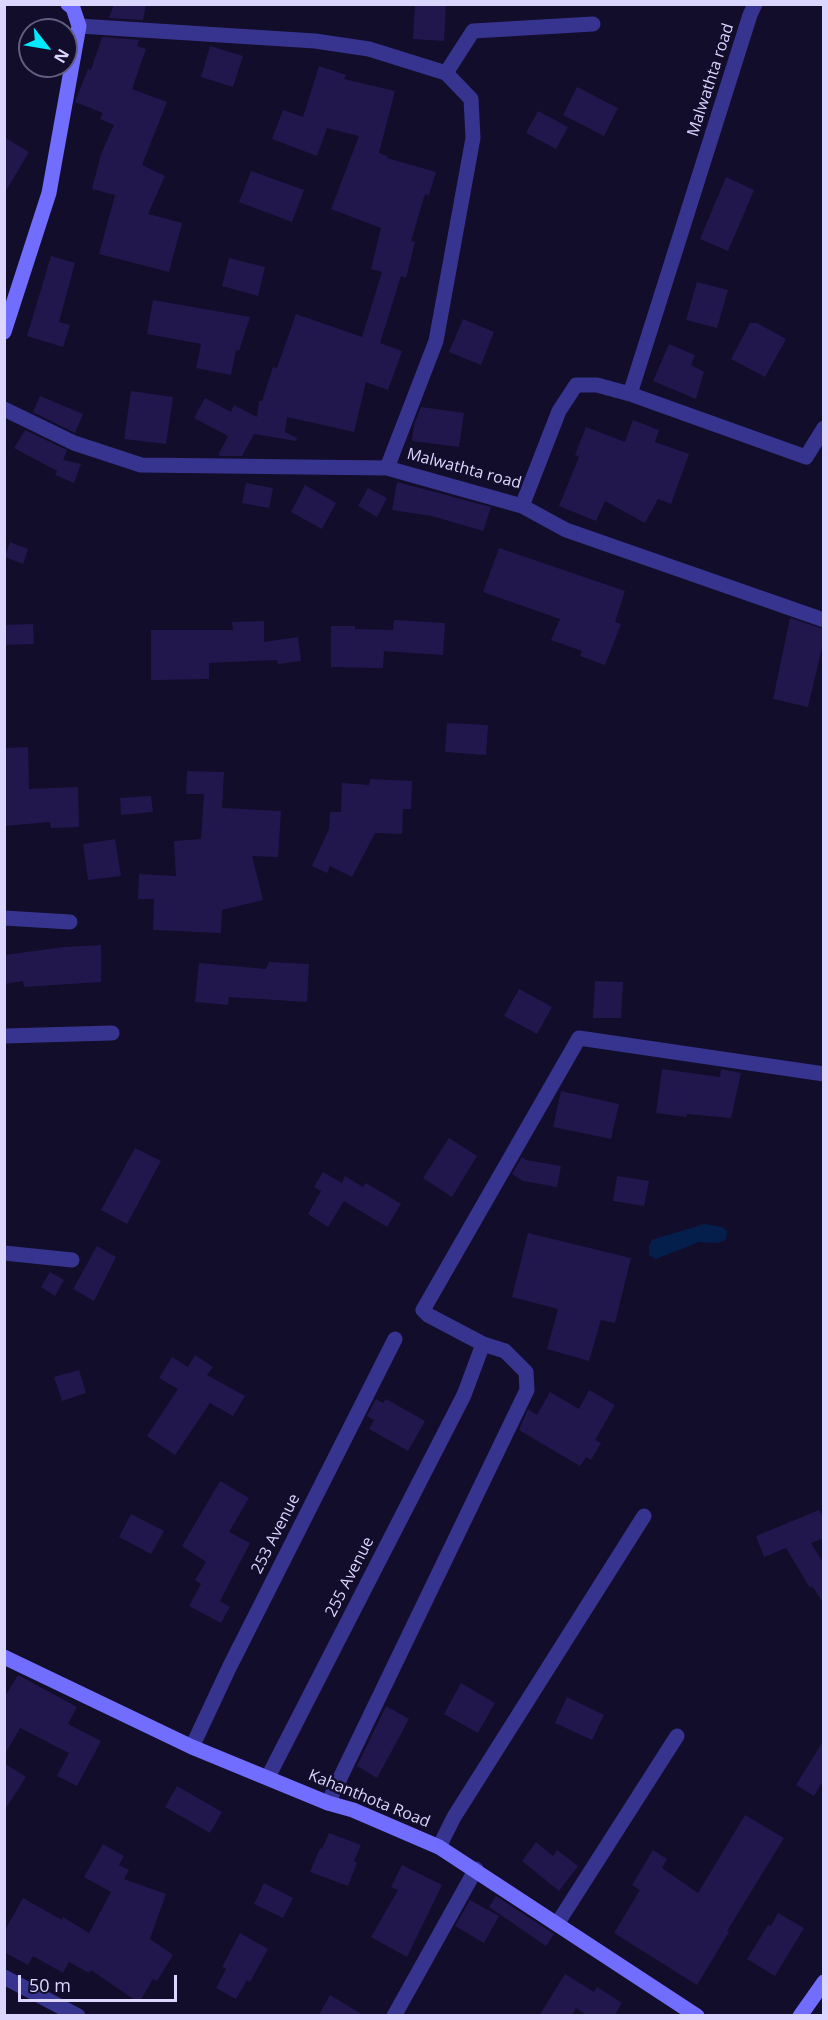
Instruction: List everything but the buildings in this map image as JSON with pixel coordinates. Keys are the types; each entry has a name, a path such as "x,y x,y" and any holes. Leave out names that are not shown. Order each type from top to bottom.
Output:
{"main road":[{"path":"4,332 49,193 79,26 73,8 68,4"},
{"name":"Kahanthota Road","path":"4,1657 192,1747 440,1847 697,2016"},
{"path":"800,2016 824,1982"}],"street":[{"name":"Malwathta road","path":"4,409 74,443 141,465 387,468 522,506 559,411 576,385 597,385 630,394 753,10"},
{"path":"446,73 473,31 593,24"},
{"path":"79,26 315,41 369,49 446,73 471,99 473,138 436,341 387,468"},
{"path":"630,394 806,457 824,428"},
{"path":"522,506 567,530 824,620"},
{"path":"4,918 70,922"},
{"path":"4,1036 112,1033"},
{"path":"328,1803 527,1390 526,1372 505,1351 483,1344 428,1316 423,1310 579,1038 824,1074"},
{"path":"4,1253 72,1260"},
{"name":"253 Avenue","path":"192,1747 228,1668 395,1340"},
{"name":"255 Avenue","path":"268,1777 464,1395 483,1344"},
{"path":"440,1847 454,1817 644,1516"},
{"path":"557,1924 677,1736"},
{"path":"394,2016 476,1869"},
{"path":"4,1977 78,2016"}],"water":[{"path":"704,1224 722,1227 727,1231 726,1240 718,1243 699,1242 656,1259 649,1255 652,1240"}]}
